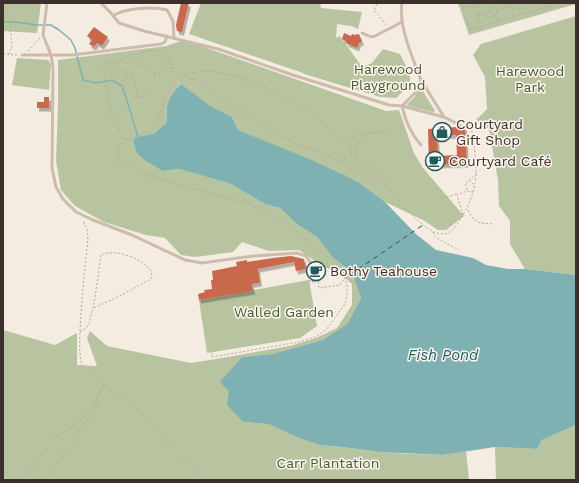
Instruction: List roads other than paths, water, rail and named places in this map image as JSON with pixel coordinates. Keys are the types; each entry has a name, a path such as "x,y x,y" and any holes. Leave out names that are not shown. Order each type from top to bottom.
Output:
{"lane":[{"path":"47,3 43,35 51,55 53,92 52,168 56,187 63,199 76,212 132,235 185,260 202,263 254,256 297,253 306,256 310,263"},
{"path":"101,3 119,23 144,31 218,49 292,75 389,105 402,106 444,117 460,126"},
{"path":"402,3 402,22 421,80 444,117"},
{"path":"113,16 118,12 126,10 166,10 173,21 174,38"},
{"path":"362,33 371,37 402,22"},
{"path":"22,55 72,55 161,44 165,42 167,36"},
{"path":"402,106 415,93 421,80"},
{"path":"402,106 414,137 421,145"}],"water":[{"name":"Fish Pond","path":"181,84 209,105 232,117 238,130 314,161 360,183 385,202 416,234 436,250 473,258 486,265 508,269 525,269 576,275 576,425 542,440 537,449 495,447 442,455 380,452 320,445 301,439 268,424 243,422 227,405 229,391 220,382 242,357 272,354 323,340 348,323 361,298 352,272 333,258 317,237 298,225 280,208 265,204 231,184 179,169 163,171 146,161 137,153 133,140 138,137 155,133 167,122 167,106 173,93"}],"waterway":[{"path":"3,22 51,25 71,40 75,48 83,80 96,83 112,80 122,86 138,137"}],"place":[{"name":"Courtyard Gift Shop","path":"442,132"},
{"name":"Courtyard Café","path":"435,161"},
{"name":"Bothy Teahouse","path":"316,271"}],"park label":[{"name":"Harewood Playground","path":"388,78"},
{"name":"Harewood Park","path":"530,80"},
{"name":"Walled Garden","path":"284,312"},
{"name":"Carr Plantation","path":"328,463"}]}
